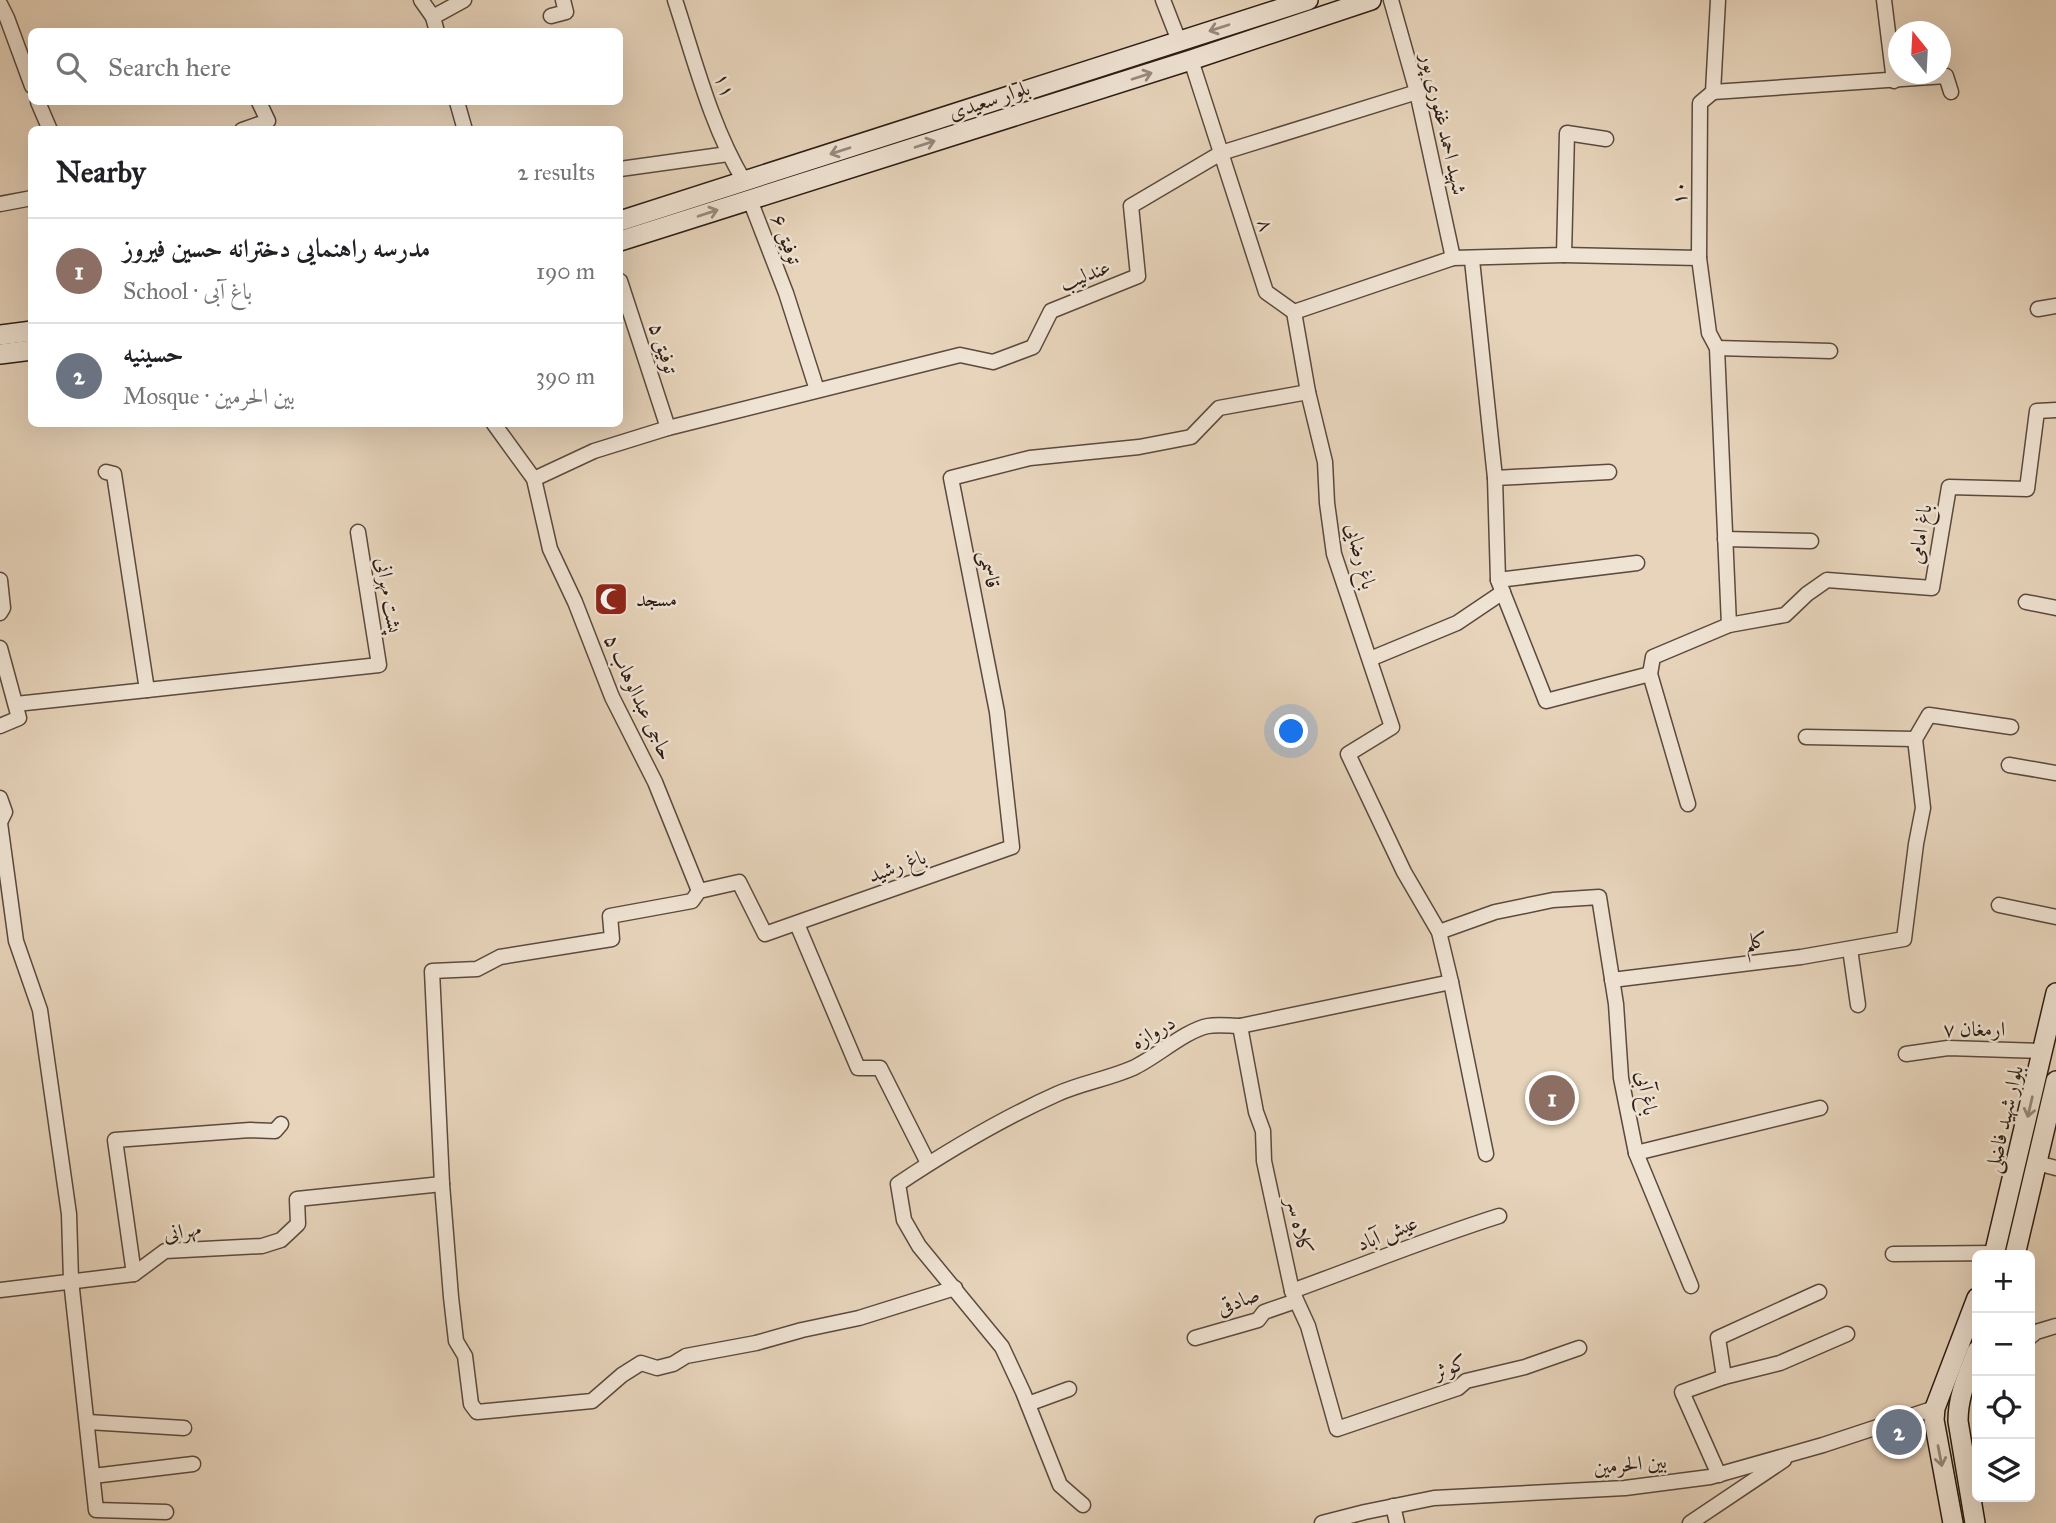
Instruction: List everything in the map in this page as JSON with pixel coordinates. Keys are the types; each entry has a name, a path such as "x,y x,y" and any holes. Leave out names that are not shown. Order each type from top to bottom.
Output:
{"main road":[{"name":"بلوار سعیدی","path":"747,191 1178,41 1312,6 1371,0"},
{"name":"بلوار سعیدی","path":"623,240 677,213 1191,60 1312,6"},
{"name":"بلوار سعیدی","path":"623,221 677,213"},
{"path":"0,335 28,332"},
{"path":"0,354 28,350"},
{"name":"بلوار شهید فاضلی","path":"1995,1250 2056,993"},
{"name":"بلوار شهید فاضلی","path":"2017,1250 2047,1166 2056,1081"},
{"path":"1953,1523 1934,1420 1935,1408 1972,1311"},
{"path":"1972,1364 1959,1397 1958,1420 1975,1523"}],"street":[{"path":"421,0 433,17 436,28"},
{"path":"433,17 464,0"},
{"path":"551,16 566,12 563,0"},
{"name":"۱۱","path":"675,0 728,154 747,191"},
{"path":"1163,0 1178,41"},
{"name":"شهید احمد غفوری پور","path":"1391,0 1417,92 1453,258"},
{"name":"۱۰","path":"1718,0 1713,92 1700,103 1699,258 1709,332 1717,348 1729,625"},
{"path":"1884,0 1888,32"},
{"path":"0,4 28,75"},
{"name":"۸","path":"1191,60 1266,292 1294,312"},
{"path":"1713,92 1888,81"},
{"path":"1948,84 1951,92"},
{"path":"1222,153 1417,92"},
{"path":"39,105 48,126"},
{"path":"254,126 268,121 260,105"},
{"path":"458,105 464,126"},
{"path":"1564,255 1567,133 1606,139"},
{"name":"عندلیب","path":"817,390 960,355 993,362 1033,347 1051,311 1138,276 1131,206 1222,153"},
{"path":"623,169 728,154"},
{"name":"توفیق ۶","path":"747,191 786,293 817,390"},
{"path":"0,204 28,199"},
{"path":"1308,392 1294,312 1453,258 1472,260 1564,255 1699,258"},
{"path":"1472,260 1495,478 1501,586 1546,701 1650,674"},
{"name":"توفیق ۵","path":"623,290 668,428"},
{"path":"2038,309 2056,306"},
{"path":"1717,348 1830,351"},
{"path":"496,427 534,479 594,452 668,428 817,390"},
{"name":"قاسمی","path":"1012,847 997,712 951,478 1030,458 1139,447 1191,437 1219,408 1308,392"},
{"name":"باغ رضایی","path":"1308,392 1325,462 1334,554 1392,727 1348,754 1404,872 1439,932"},
{"name":"باغ امامی","path":"1729,625 1785,615 1827,580 1932,589 1949,487 2027,489 2037,411 2056,410"},
{"path":"16,704 147,690 114,474 106,472"},
{"path":"1495,478 1609,472"},
{"name":"حاجی عبدالوهاب ۵","path":"534,479 550,549 575,602 612,697 655,782 699,891"},
{"name":"پشت مهرانی","path":"147,690 379,665 358,532"},
{"path":"1725,539 1811,541"},
{"path":"1370,659 1457,623 1501,586 1637,563"},
{"path":"0,580 3,608 0,613"},
{"path":"2026,602 2056,608"},
{"path":"1688,804 1650,674 1653,657 1729,625"},
{"path":"0,648 19,718 0,726"},
{"path":"1806,737 1915,739 1929,715 2011,727"},
{"name":"کلم","path":"1612,980 1850,949 1904,939 1923,808 1915,739"},
{"path":"2009,765 2056,773"},
{"path":"0,797 5,812 0,823 16,941 40,1010 69,1214 71,1280 96,1510 166,1512"},
{"name":"باغ رشید","path":"699,891 739,882 765,934 1012,847"},
{"path":"699,891 692,901 610,916 612,939 500,957 477,969 432,971 442,1184 456,1341 465,1356 471,1404 477,1412 592,1401 622,1375 641,1363 657,1368 673,1364 686,1356 756,1343 859,1318 956,1288 1002,1347 1060,1485 1083,1505"},
{"name":"باغ آبی","path":"1439,932 1495,912 1553,900 1600,898 1612,980 1621,1078 1636,1153 1691,1286"},
{"path":"1999,905 2056,917"},
{"path":"797,924 858,1068 880,1068 928,1163"},
{"path":"1439,932 1486,1154"},
{"path":"1850,949 1858,1005"},
{"name":"دروازه","path":"956,1288 919,1246 904,1220 898,1184 928,1163 1003,1120 1060,1092 1108,1079 1142,1064 1207,1026 1240,1026 1451,982"},
{"name":"کلاه سر","path":"1240,1026 1256,1112 1264,1131 1264,1161 1294,1296 1308,1326 1337,1429"},
{"name":"ارمغان ۷","path":"1906,1054 1948,1048 2042,1051"},
{"path":"1636,1153 1820,1108"},
{"path":"0,1290 134,1274 115,1140 250,1130 275,1131 281,1124"},
{"name":"مهرانی","path":"134,1274 165,1251 262,1246 281,1240 298,1224 297,1199 442,1184"},
{"name":"عیش آباد","path":"1294,1296 1430,1238 1499,1216"},
{"path":"1894,1254 1972,1254"},
{"path":"1724,1377 1717,1338 1819,1292"},
{"name":"صادقی","path":"1195,1338 1258,1320 1264,1312 1294,1296"},
{"path":"2035,1333 2056,1326"},
{"path":"1719,1475 1682,1392 1724,1377 1780,1363 1847,1334"},
{"name":"کوثر","path":"1337,1429 1458,1388 1466,1381 1525,1367 1579,1348"},
{"path":"1959,1397 1972,1386"},
{"path":"1028,1404 1069,1389"},
{"name":"بین الحرمین","path":"1322,1523 1434,1498 1625,1488 1719,1475 1935,1408"},
{"path":"88,1422 184,1428"},
{"path":"1690,1523 1759,1479 1793,1453"},
{"path":"93,1476 193,1464"},
{"path":"1393,1506 1397,1523"}],"place":[{"name":"مسجد","path":"611,599"},
{"name":"مدرسه راهنمایی دخترانه حسین فیروز","path":"1552,1098"},
{"name":"حسینیه","path":"1899,1432"}]}
